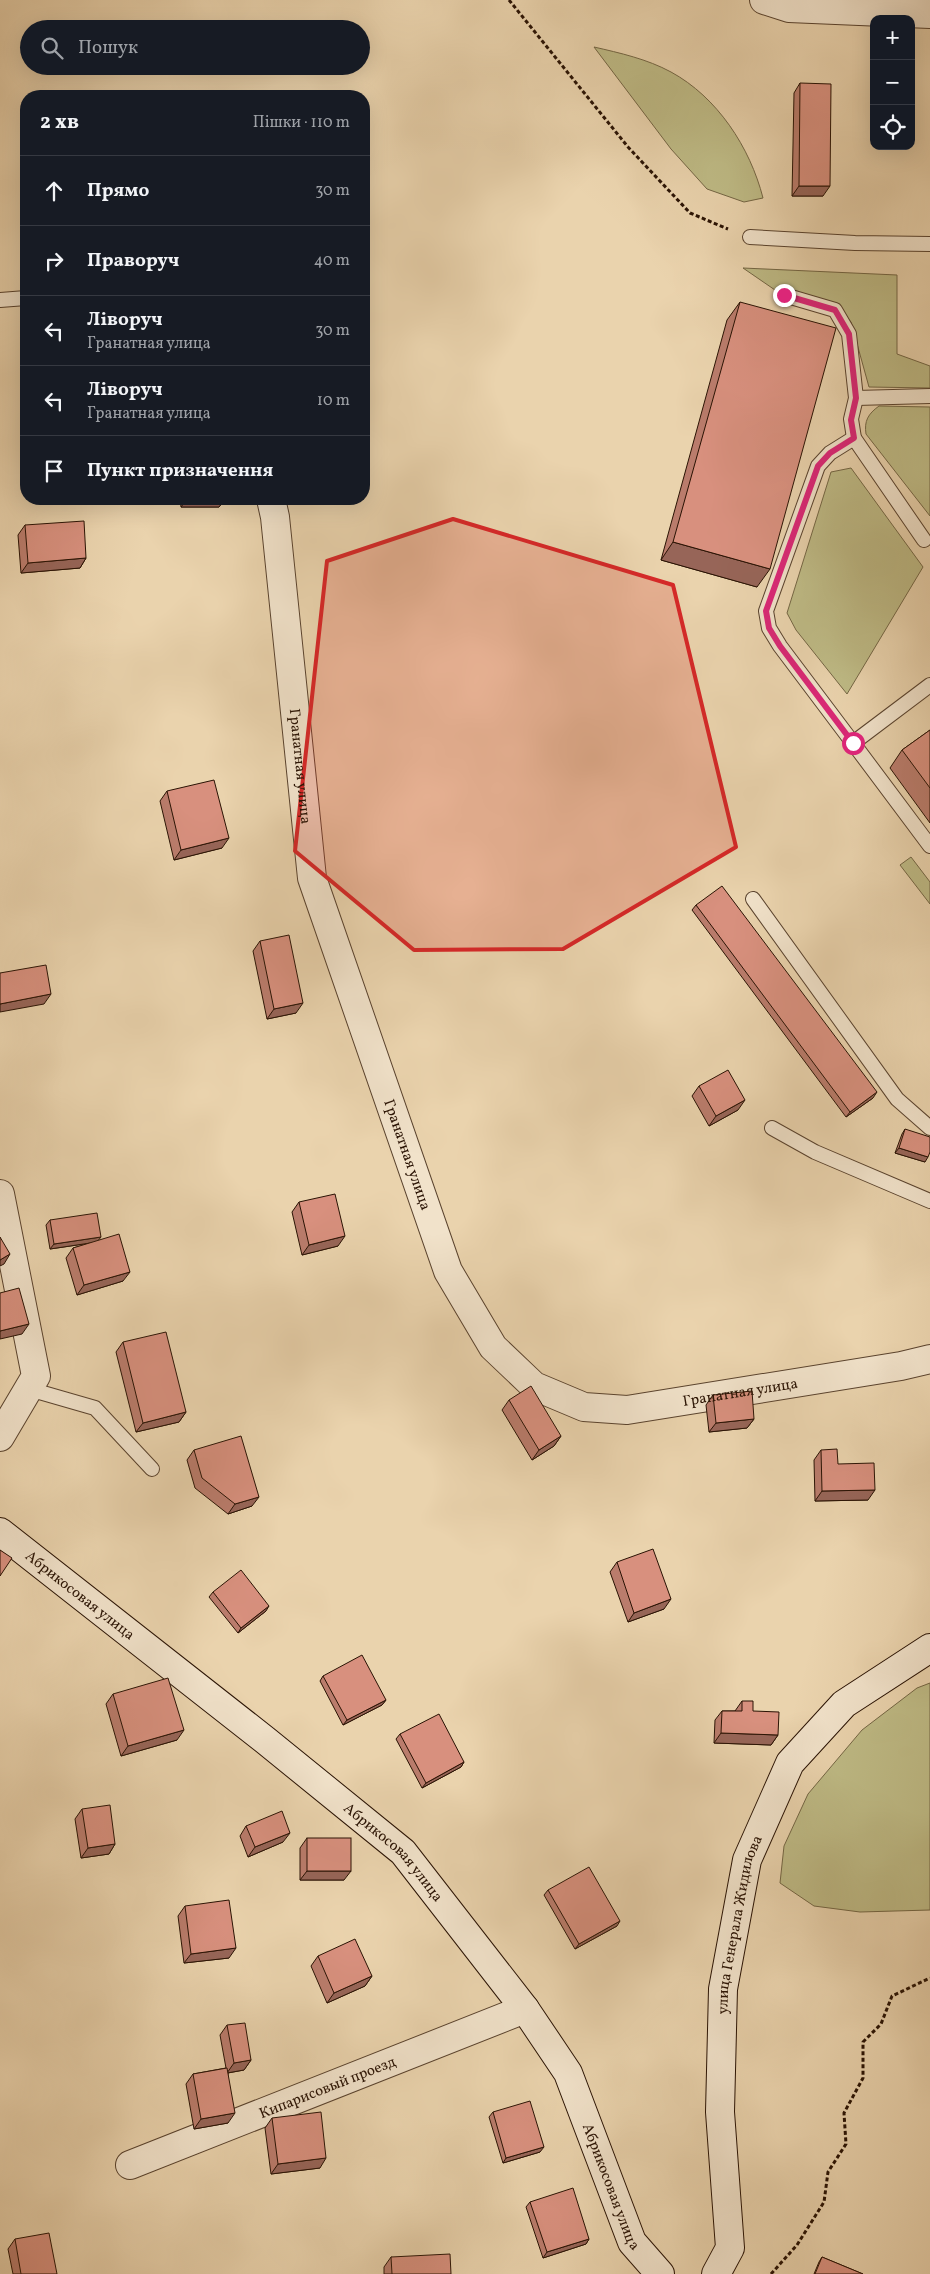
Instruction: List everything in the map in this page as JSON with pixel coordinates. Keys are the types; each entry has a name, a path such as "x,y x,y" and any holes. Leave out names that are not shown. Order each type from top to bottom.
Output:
{"street":[{"path":"764,0 789,8 930,14"},
{"name":"Гранатная улица","path":"272,505 312,878 448,1271 493,1347 534,1386 584,1407 627,1410 901,1366 930,1359"},
{"path":"0,1194 36,1376 0,1437"},
{"name":"Абрикосовая улица","path":"0,1532 265,1740 403,1852 525,2009 568,2073 632,2242 660,2274"},
{"name":"улица Генерала Жидилова","path":"716,2274 730,2248 720,2112 723,1989 747,1860 790,1763 844,1704 930,1648"},
{"name":"Кипарисовый проезд","path":"130,2165 525,2009"}],"lane":[{"path":"750,237 855,243 930,244"},
{"path":"784,295 835,310 849,334 856,398 851,420 854,438 924,540"},
{"path":"0,300 20,298"},
{"path":"856,398 930,396"},
{"path":"854,438 830,453 818,466 766,611 769,628 780,646 930,846"},
{"path":"853,743 930,686"},
{"path":"753,899 897,1099 930,1128"},
{"path":"772,1128 816,1152 930,1201"},
{"path":"29,1389 95,1408 152,1469"}],"path":[{"path":"509,0 628,147 690,213 750,237"},
{"path":"771,2274 797,2245 824,2202 828,2172 846,2144 844,2113 863,2078 863,2042 881,2024 892,1996 930,1978"}],"highlighted area":[{"path":"453,519 673,585 736,847 563,949 414,950 295,851 327,561"}],"shaded area":[{"path":"594,47 662,67 688,82 703,95 717,109 740,142 750,160 763,198 744,202 707,189 671,149"},
{"path":"743,268 897,275 897,354 930,366 930,388 869,387 851,322 836,305 775,290"},
{"path":"879,406 930,407 930,516 866,434 868,418"},
{"path":"851,468 923,567 847,694 796,630 787,613 831,472"},
{"path":"911,857 930,882 930,904 900,865"},
{"path":"930,1683 930,1910 860,1912 814,1906 780,1883 784,1846 808,1794 862,1730 917,1688"}],"building":[{"path":"800,83 831,84 830,186 799,186"},
{"path":"740,302 836,328 770,569 673,542"},
{"path":"84,521 86,558 28,563 25,525"},
{"path":"930,730 930,788 902,750"},
{"path":"214,780 229,838 181,850 167,791"},
{"path":"722,886 877,1092 850,1112 696,905"},
{"path":"289,935 303,1003 274,1009 260,941"},
{"path":"46,965 51,994 0,1004 0,973"},
{"path":"728,1070 745,1100 716,1116 699,1086"},
{"path":"905,1129 930,1137 928,1157 899,1148"},
{"path":"335,1194 345,1236 309,1245 299,1202"},
{"path":"97,1213 101,1237 54,1244 50,1220"},
{"path":"119,1234 130,1272 84,1285 73,1248"},
{"path":"0,1237 10,1254 0,1260"},
{"path":"19,1288 29,1324 0,1331 0,1293"},
{"path":"166,1332 186,1412 143,1423 123,1342"},
{"path":"531,1386 561,1436 539,1450 509,1400"},
{"path":"752,1391 754,1419 716,1423 713,1395"},
{"path":"241,1436 259,1497 235,1504 202,1478 194,1450"},
{"path":"837,1449 838,1464 874,1463 875,1490 822,1491 821,1450"},
{"path":"653,1549 671,1599 634,1613 617,1562"},
{"path":"0,1550 12,1558 0,1576"},
{"path":"241,1570 269,1606 241,1628 213,1592"},
{"path":"362,1655 386,1700 347,1720 323,1676"},
{"path":"168,1678 184,1730 128,1746 113,1694"},
{"path":"742,1701 753,1701 753,1711 779,1712 778,1735 721,1733 722,1711 742,1711"},
{"path":"439,1714 464,1762 426,1783 400,1734"},
{"path":"110,1805 115,1844 88,1848 82,1809"},
{"path":"282,1811 290,1833 255,1847 246,1826"},
{"path":"307,1838 351,1838 351,1871 307,1871"},
{"path":"589,1867 620,1921 579,1944 548,1890"},
{"path":"229,1900 236,1948 191,1954 185,1906"},
{"path":"355,1939 372,1976 334,1993 318,1956"},
{"path":"245,2023 251,2060 234,2063 227,2025"},
{"path":"227,2068 235,2113 201,2119 193,2074"},
{"path":"530,2101 544,2147 506,2158 493,2112"},
{"path":"321,2112 326,2158 278,2164 272,2118"},
{"path":"573,2188 589,2239 547,2252 530,2202"},
{"path":"49,2233 57,2274 21,2274 15,2239"},
{"path":"450,2254 451,2274 392,2274 391,2257"},
{"path":"822,2257 863,2274 815,2274"}],"route":[{"path":"784,295 835,310 849,334 856,398 851,420 854,438 830,453 818,466 770,593 766,611 769,628 780,646 853,743"}]}
